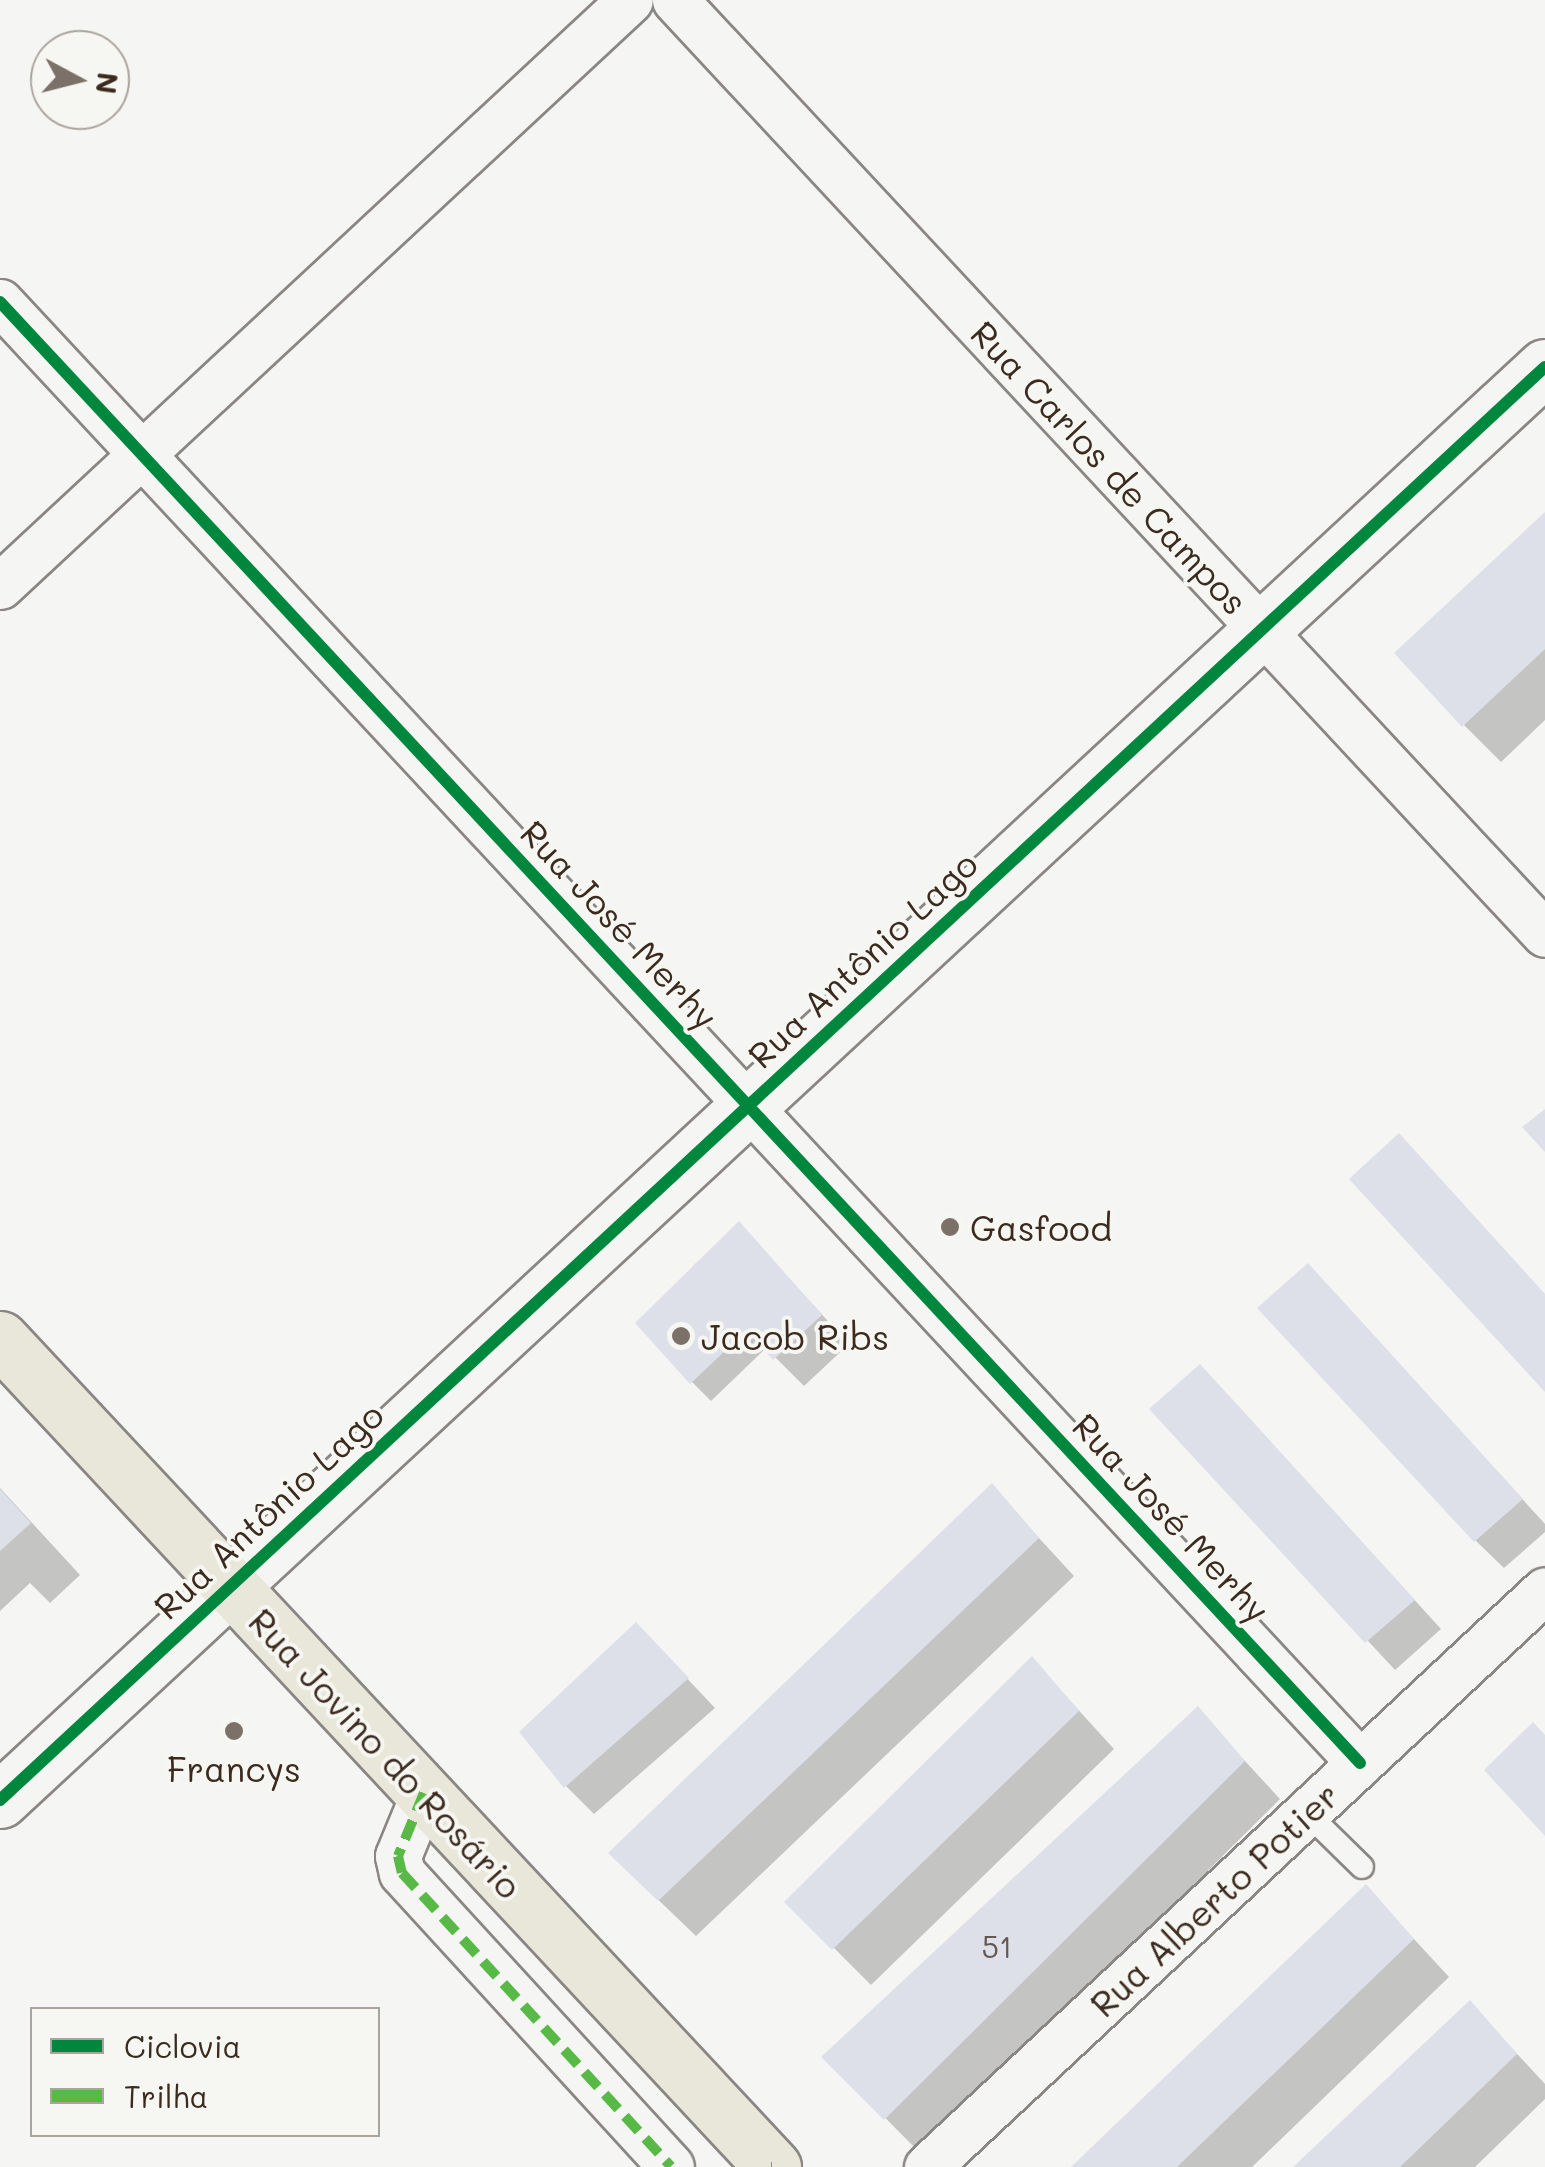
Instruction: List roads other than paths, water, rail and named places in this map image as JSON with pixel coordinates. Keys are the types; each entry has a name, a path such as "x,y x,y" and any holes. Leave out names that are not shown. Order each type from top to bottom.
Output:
{"main road":[{"name":"Rua Jovino do Rosário","path":"0,1339 772,2167"}],"street":[{"path":"0,586 630,0"},
{"name":"Rua Carlos de Campos","path":"675,0 1545,934"},
{"name":"Rua José Merhy","path":"0,302 1360,1763"},
{"name":"Rua Antônio Lago","path":"0,1800 1545,367"},
{"name":"Rua Alberto Potier","path":"928,2167 1545,1590"},
{"path":"424,1793 398,1856 402,1873 671,2167"}],"lane":[{"path":"1307,1813 1362,1866"}],"place":[{"name":"Gasfood","path":"950,1227"},
{"name":"Jacob Ribs","path":"681,1336"},
{"name":"Francys","path":"234,1731"}]}
